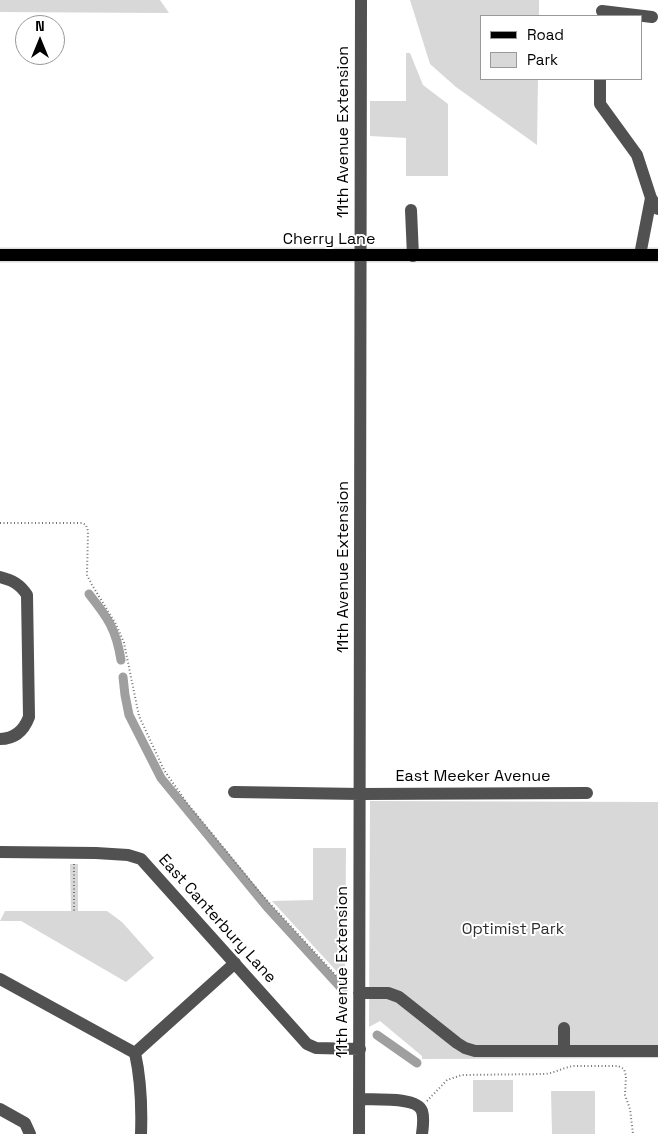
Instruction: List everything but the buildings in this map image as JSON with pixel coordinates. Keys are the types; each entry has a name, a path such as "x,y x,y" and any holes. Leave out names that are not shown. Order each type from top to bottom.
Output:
{"main road":[{"name":"Cherry Lane","path":"0,255 658,255"}],"street":[{"name":"11th Avenue Extension","path":"359,1134 360,0"},
{"path":"602,9 640,15"},
{"path":"643,16 652,17"},
{"path":"600,80 600,104 637,154 651,198 658,209"},
{"path":"640,255 651,198"},
{"path":"411,210 413,256"},
{"path":"0,576 12,580 22,587 27,595 29,716 26,724 16,735 0,739"},
{"name":"East Meeker Avenue","path":"234,792 360,794 587,793"},
{"name":"East Canterbury Lane","path":"0,852 128,855 141,859 307,1044 316,1048 360,1049"},
{"path":"134,1053 235,963"},
{"path":"0,979 134,1053 142,1098 142,1134"},
{"path":"359,987 399,997 465,1048 475,1050 658,1051"},
{"path":"564,1028 564,1050"},
{"path":"359,1100 410,1101 421,1108 423,1113 422,1134"},
{"path":"0,1109 25,1123 30,1134"}],"path":[{"path":"0,523 82,523 86,525 88,531 87,576 116,624 124,643 139,716 164,770 187,803 262,895 342,982 359,987"},
{"path":"74,854 74,911"},
{"path":"421,1108 447,1080 462,1075 545,1074 553,1073 568,1066 618,1066 624,1069 626,1076 625,1095 630,1109 632,1134"}],"green space":[{"path":"0,0 160,0 169,13 0,12"},
{"path":"410,0 539,0 539,15 480,15 480,80 538,80 537,145 456,87 430,64"},
{"path":"406,53 410,53 423,85 448,104 448,176 406,176 406,138 370,136 370,101 406,101"},
{"name":"Optimist Park","path":"370,801 658,802 658,1058 422,1059 422,1056 380,1021 369,1027"},
{"path":"313,848 346,848 345,978 341,976 272,901 313,900"},
{"path":"70,864 78,864 78,911 107,911 122,922 154,958 126,982 21,921 0,921 5,911 71,911"},
{"path":"473,1080 513,1080 513,1112 473,1112"},
{"path":"551,1091 595,1091 595,1134 552,1134"}],"waterway":[{"path":"89,594 114,632 121,660"},
{"path":"123,677 129,715 161,778 267,907 343,990"},
{"path":"377,1035 417,1063"}]}
